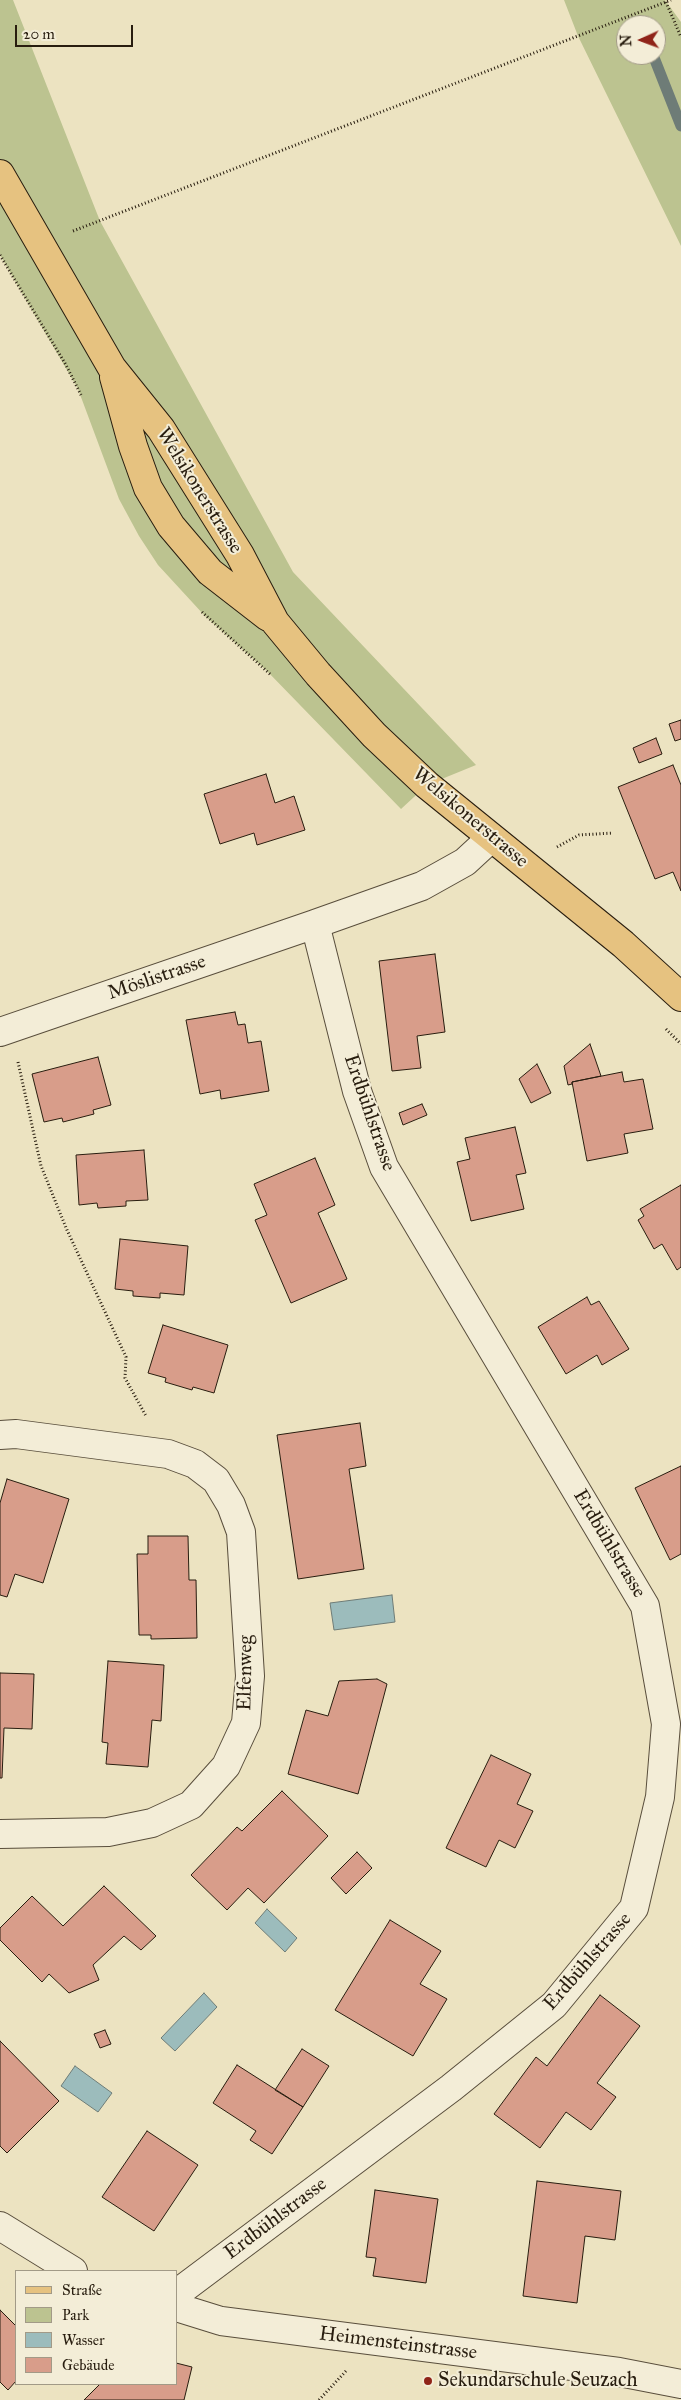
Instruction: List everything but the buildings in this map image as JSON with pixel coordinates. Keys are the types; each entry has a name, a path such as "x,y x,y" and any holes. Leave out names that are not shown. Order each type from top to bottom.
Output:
{"main road":[{"name":"Welsikonerstrasse","path":"0,174 112,368 161,429 240,555 275,622 318,674 374,734 427,785 623,944 681,997"},
{"name":"Welsikonerstrasse","path":"112,368 132,446 148,488 170,526 210,572 275,622"}],"street":[{"path":"315,924 422,886 465,862 491,838"},
{"name":"Möslistrasse","path":"0,1032 315,924"},
{"name":"Erdbühlstrasse","path":"178,2293 452,2088 554,2005 634,1908 660,1797 666,1724 645,1606 384,1167 357,1091 315,924"},
{"name":"Elfenweg","path":"0,1435 16,1434 168,1454 195,1464 216,1480 232,1505 241,1532 250,1676 246,1723 226,1766 191,1805 152,1823 108,1832 0,1834"},
{"path":"0,2226 71,2270"},
{"name":"Heimensteinstrasse","path":"178,2308 221,2321 619,2372 681,2384"}],"path":[{"path":"6,265 41,244 671,0"},
{"path":"666,2 681,37"},
{"path":"532,870 544,854 579,835 613,833"},
{"path":"21,1074 41,1166 67,1230 126,1357 125,1378 168,1454"}],"green space":[{"path":"0,0 13,0 100,221 293,572 476,765 427,785 401,809 266,670 204,615 158,565 139,536 119,499 78,389 0,255"},
{"path":"564,0 665,0 681,22 681,246 578,36"}],"water":[{"path":"392,1595 395,1622 334,1630 330,1603"},
{"path":"267,1909 297,1938 285,1952 255,1923"},
{"path":"204,1993 217,2007 175,2051 161,2038"},
{"path":"75,2066 112,2093 98,2112 61,2086"}],"waterway":[{"path":"657,65 681,126"}],"place":[{"name":"Sekundarschule Seuzach","path":"428,2381"}]}
